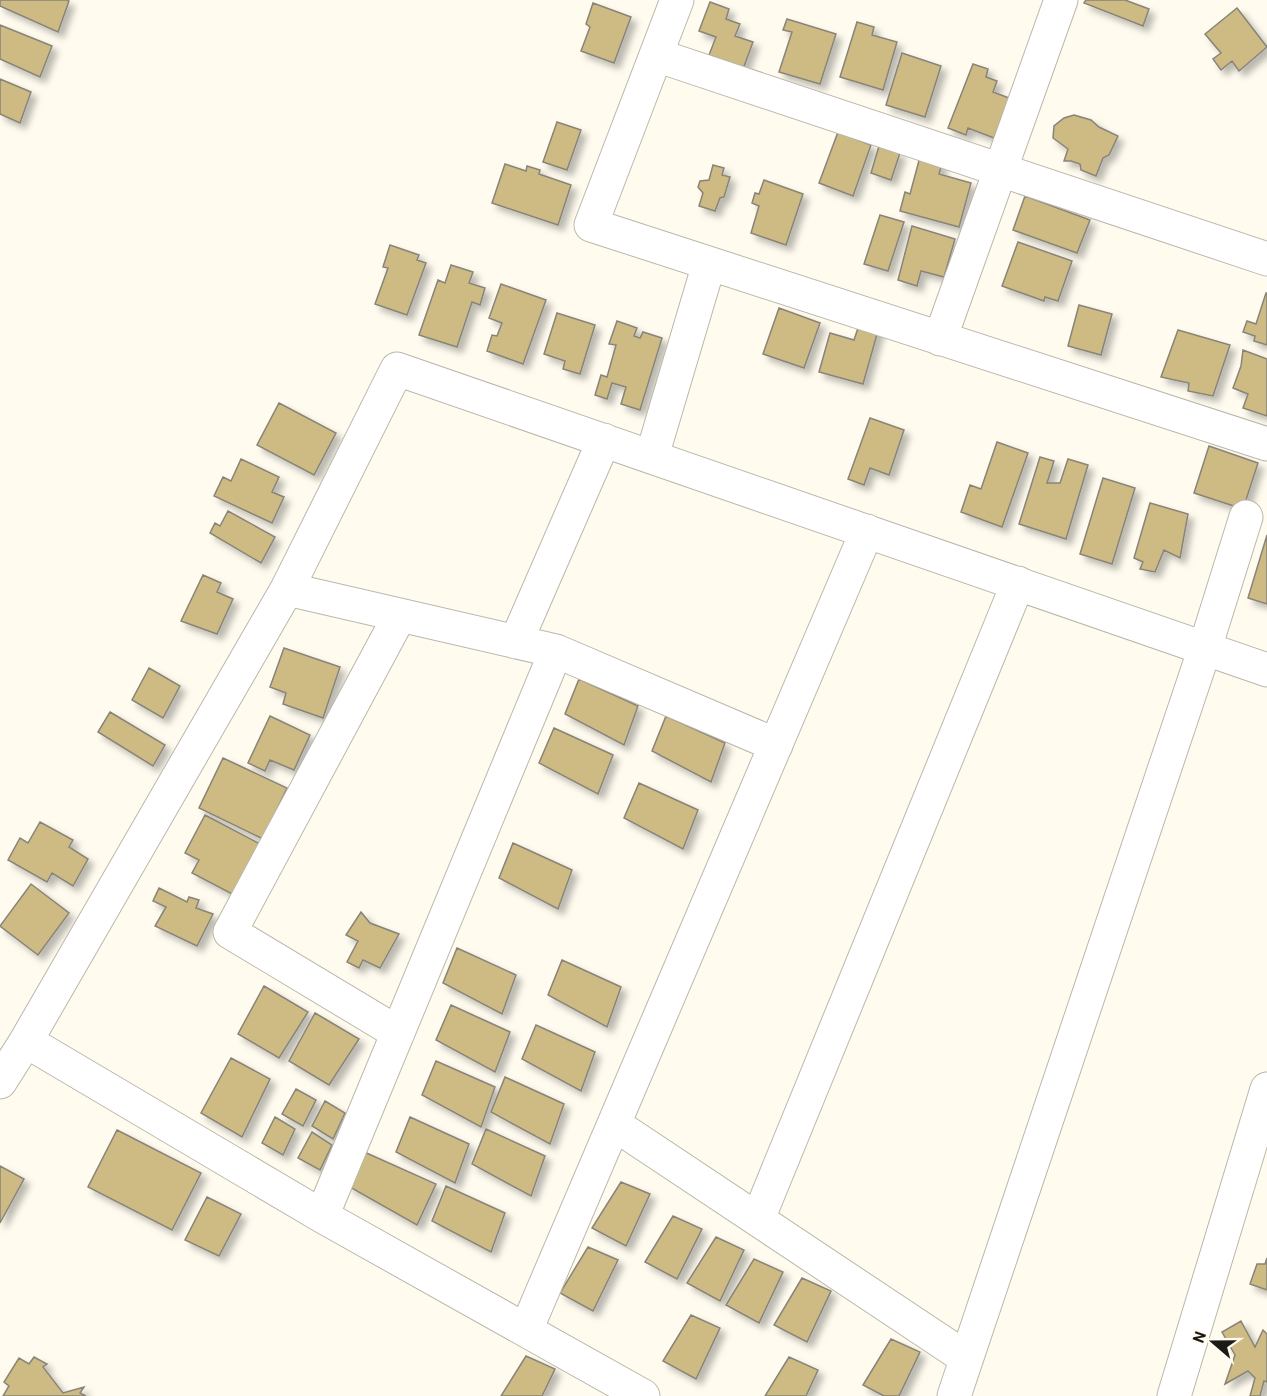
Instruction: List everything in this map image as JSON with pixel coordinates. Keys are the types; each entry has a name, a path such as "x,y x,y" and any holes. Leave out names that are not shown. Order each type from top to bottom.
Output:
{"street":[{"path":"677,0 591,225 1267,444"},
{"path":"940,339 1061,0"},
{"path":"656,55 1267,259"},
{"path":"652,456 709,264"},
{"path":"0,1082 26,1041 287,589 397,369 1267,670"},
{"path":"516,642 604,440"},
{"path":"954,1396 1205,648 1246,517"},
{"path":"526,1330 867,531"},
{"path":"758,1219 1018,583"},
{"path":"287,589 556,651 776,745"},
{"path":"398,1033 230,932 400,615"},
{"path":"322,1216 556,651"},
{"path":"26,1041 322,1216 643,1396"},
{"path":"1174,1396 1267,1089"},
{"path":"614,1124 966,1358"}],"building":[{"path":"0,0 69,1 58,32 0,6"},
{"path":"1086,0 1125,0 1149,9 1143,26 1084,3"},
{"path":"710,2 729,9 726,19 740,24 735,36 753,42 743,69 709,55 716,37 699,31"},
{"path":"593,3 631,17 614,63 581,51 590,27 586,24"},
{"path":"1237,8 1267,47 1239,71 1232,61 1221,70 1213,59 1221,53 1205,34"},
{"path":"787,19 836,34 820,84 779,72 792,32 783,30"},
{"path":"857,22 874,27 872,35 897,42 883,90 840,77"},
{"path":"0,25 52,46 40,77 0,59"},
{"path":"902,53 941,66 925,117 886,105"},
{"path":"973,64 988,69 986,77 997,81 993,92 1009,98 994,138 968,128 966,135 948,128"},
{"path":"0,79 31,92 20,123 0,114"},
{"path":"1074,115 1091,120 1099,127 1118,136 1109,155 1103,158 1096,176 1081,170 1080,164 1064,161 1068,149 1053,138 1054,126 1064,118"},
{"path":"557,122 581,130 567,170 543,162"},
{"path":"838,132 871,145 853,196 819,183"},
{"path":"879,146 900,153 891,180 871,173"},
{"path":"920,157 942,163 939,174 971,183 959,227 900,211 905,192 910,194"},
{"path":"505,164 526,171 527,166 540,170 539,174 571,185 558,225 492,203"},
{"path":"713,165 724,168 722,175 730,177 724,197 720,198 715,211 699,206 703,193 698,187 700,181 709,180"},
{"path":"764,180 803,194 786,245 751,233 759,206 752,203 755,193 759,194"},
{"path":"1025,196 1090,220 1077,253 1013,230"},
{"path":"880,215 904,222 888,271 864,264"},
{"path":"912,226 955,239 944,277 921,271 917,286 898,280"},
{"path":"1018,242 1072,261 1058,301 1045,297 1044,301 1002,286"},
{"path":"390,245 419,255 417,260 426,263 407,315 375,304 388,268 383,267"},
{"path":"451,265 473,272 469,283 485,288 480,305 472,302 457,347 419,335 438,280 445,283"},
{"path":"501,284 546,300 523,364 487,351 492,335 497,336 502,323 489,318"},
{"path":"1266,293 1267,345 1254,341 1255,336 1243,332 1247,321 1256,324"},
{"path":"1079,305 1112,314 1101,355 1068,346"},
{"path":"779,308 820,323 804,368 763,354"},
{"path":"557,313 595,325 580,374 563,369 565,361 544,354"},
{"path":"617,321 637,328 634,336 640,338 643,332 662,338 640,410 621,404 626,387 612,383 607,399 595,395 601,375 607,377 616,345 609,344"},
{"path":"860,322 879,327 863,384 819,372 830,333 854,340"},
{"path":"1178,330 1230,345 1213,396 1188,391 1189,383 1161,377"},
{"path":"1243,350 1267,359 1267,416 1243,408 1248,394 1233,388 1241,366"},
{"path":"279,403 336,433 314,475 257,445"},
{"path":"870,418 904,430 889,475 870,468 864,485 848,479"},
{"path":"997,442 1028,453 1002,527 961,512 970,485 981,489"},
{"path":"1209,446 1258,463 1243,509 1194,493"},
{"path":"1040,457 1054,461 1047,483 1060,483 1068,459 1088,465 1066,539 1019,524"},
{"path":"241,459 279,477 272,492 284,497 272,523 214,496 223,477 231,481"},
{"path":"1103,478 1135,488 1112,564 1080,554"},
{"path":"1150,503 1188,514 1180,558 1164,550 1155,572 1140,569 1143,562 1134,558"},
{"path":"228,511 275,537 261,563 210,533 215,523 220,526"},
{"path":"1267,535 1267,604 1248,598"},
{"path":"203,575 221,583 217,592 233,599 217,634 181,621"},
{"path":"284,648 340,667 323,718 283,704 286,693 270,687"},
{"path":"149,668 180,686 163,718 132,700"},
{"path":"579,679 638,706 624,745 565,714"},
{"path":"110,712 165,745 153,766 98,732"},
{"path":"270,716 310,735 294,770 270,760 265,771 248,763"},
{"path":"666,716 725,743 711,782 652,751"},
{"path":"554,728 613,755 598,794 539,763"},
{"path":"223,758 287,788 263,839 199,808"},
{"path":"639,783 698,810 683,849 624,818"},
{"path":"205,815 262,845 236,896 192,873 199,860 185,853"},
{"path":"40,822 73,840 69,847 88,859 73,886 52,873 47,882 8,860 20,838 28,843"},
{"path":"513,843 572,870 558,909 499,878"},
{"path":"31,884 69,913 38,955 0,926"},
{"path":"159,888 187,902 189,897 199,900 196,908 213,914 197,946 155,926 166,907 153,901"},
{"path":"361,912 370,923 399,934 380,968 363,960 359,968 347,962 358,941 346,935"},
{"path":"457,948 516,975 502,1014 443,983"},
{"path":"562,960 621,987 607,1027 548,995"},
{"path":"264,986 308,1012 279,1058 238,1034"},
{"path":"451,1005 510,1032 495,1072 436,1040"},
{"path":"315,1013 359,1039 329,1085 289,1061"},
{"path":"536,1025 595,1052 581,1091 522,1059"},
{"path":"231,1058 270,1079 242,1137 201,1113"},
{"path":"436,1061 495,1087 481,1127 422,1095"},
{"path":"505,1077 564,1104 550,1144 491,1112"},
{"path":"296,1089 316,1100 303,1126 282,1114"},
{"path":"325,1101 345,1113 333,1139 312,1126"},
{"path":"275,1117 295,1129 283,1155 262,1143"},
{"path":"410,1117 469,1144 455,1183 396,1152"},
{"path":"486,1129 545,1156 531,1196 472,1164"},
{"path":"117,1130 201,1173 172,1230 88,1187"},
{"path":"312,1132 332,1145 320,1170 298,1158"},
{"path":"362,1151 436,1184 417,1225 348,1186"},
{"path":"0,1166 24,1179 0,1223"},
{"path":"621,1182 650,1194 626,1246 592,1228"},
{"path":"446,1186 505,1213 491,1252 432,1221"},
{"path":"207,1197 241,1214 219,1256 185,1240"},
{"path":"673,1216 702,1229 677,1279 645,1262"},
{"path":"716,1237 744,1250 720,1301 687,1283"},
{"path":"588,1247 618,1260 593,1311 560,1293"},
{"path":"1267,1258 1267,1290 1250,1284 1257,1264 1265,1264"},
{"path":"754,1259 783,1272 759,1323 726,1305"},
{"path":"802,1278 831,1291 807,1342 774,1325"},
{"path":"691,1315 720,1328 696,1379 663,1361"},
{"path":"1241,1321 1255,1347 1263,1330 1267,1334 1267,1382 1264,1381 1260,1396 1250,1396 1255,1378 1248,1371 1225,1384 1235,1355 1222,1332"},
{"path":"891,1339 920,1352 899,1396 884,1396 863,1385"},
{"path":"526,1356 555,1369 542,1396 501,1396"},
{"path":"34,1357 47,1364 43,1367 63,1393 84,1387 80,1393 86,1396 3,1396 9,1386 4,1382 19,1358 29,1364"},
{"path":"789,1357 818,1370 806,1396 765,1396"}]}
